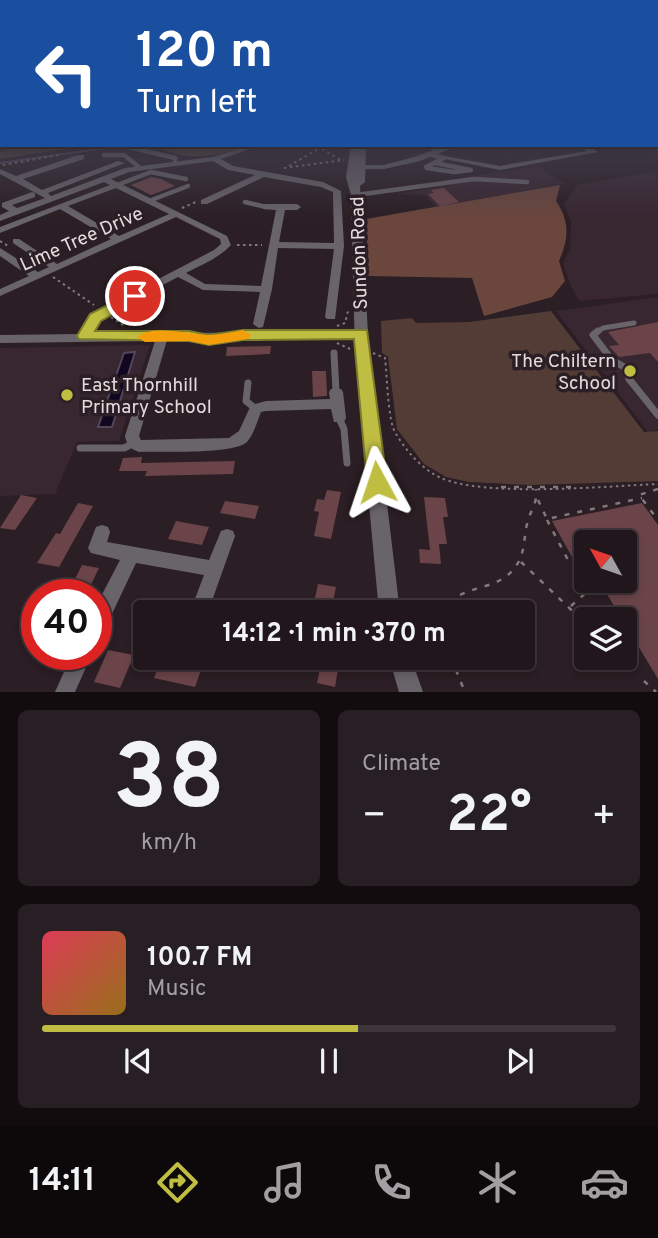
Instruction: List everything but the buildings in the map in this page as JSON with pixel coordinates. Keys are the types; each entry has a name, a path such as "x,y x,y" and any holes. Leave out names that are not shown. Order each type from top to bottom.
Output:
{"street":[{"path":"16,179 80,157"},
{"path":"3,206 106,173 219,157"},
{"name":"Sundon Road","path":"356,157 360,182 356,190 362,334 389,600"},
{"name":"Sundon Road","path":"357,167 359,157"},
{"path":"357,167 393,164 409,157"},
{"path":"444,158 500,168 563,157"},
{"path":"214,159 231,168 323,185 337,191 339,246 331,317"},
{"path":"0,218 52,199 125,162"},
{"path":"2,171 37,194 52,199"},
{"path":"85,336 96,318 108,309 178,274 226,245 224,238 117,185 106,173"},
{"path":"199,200 263,174"},
{"path":"1,230 117,185"},
{"path":"199,200 214,206"},
{"path":"3,206 17,212"},
{"path":"61,206 119,240"},
{"path":"266,207 297,207"},
{"path":"259,324 281,207"},
{"name":"Lime Tree Drive","path":"0,293 174,213"},
{"path":"274,245 339,246"},
{"path":"8,247 47,273"},
{"path":"8,247 47,273"},
{"path":"178,274 203,287 267,289"},
{"path":"0,339 189,336 209,340 243,335 362,334"},
{"path":"162,337 132,436 134,443 152,446 239,442 246,436 256,409 266,406 337,405"},
{"path":"102,532 97,548 214,569"},
{"path":"203,600 227,536"},
{"path":"112,594 132,554"},
{"path":"65,692 75,670"},
{"path":"404,670 411,692"}],"lane":[{"path":"132,157 139,167"},
{"path":"173,157 175,163"},
{"path":"435,163 471,170 454,172 426,167 444,158"},
{"path":"117,185 151,172 186,179"},
{"path":"356,190 395,192 490,178 513,185 527,182"},
{"path":"149,201 188,186"},
{"path":"245,202 266,207"},
{"path":"108,309 132,319"},
{"path":"634,323 603,328 593,335 612,360 626,368 629,379 658,415"},
{"path":"334,353 337,405 344,429 347,463"},
{"path":"248,383 246,401 256,409"},
{"path":"80,448 124,448 134,443"}],"path":[{"path":"312,162 305,158 285,168 312,162 342,160 334,157"},
{"path":"174,213 199,200"},
{"path":"0,241 8,247"},
{"path":"226,245 274,245"},
{"path":"47,273 108,309 130,330 128,337"},
{"path":"337,344 345,346 351,353"},
{"path":"373,352 386,358 393,430 421,466 440,478 461,484 536,488 658,484"},
{"path":"447,600 456,593 492,587 506,578 520,561 525,547 527,518 538,502 536,488"},
{"path":"658,489 639,495 658,520"},
{"path":"537,498 568,560 574,563"},
{"path":"547,519 642,498"},
{"path":"520,561 574,613"},
{"path":"569,608 586,593"},
{"path":"454,670 465,692"},
{"path":"644,681 656,692"}],"shaded area":[{"path":"538,166 564,184 436,207 425,195 395,194 451,185 447,180"},
{"path":"658,171 658,294 579,301 563,263 570,249 571,222 564,204 577,185"},
{"path":"560,185 556,201 564,216 567,230 559,261 565,281 552,297 484,316 472,278 368,276 366,219"},
{"name":"The Chiltern School","path":"658,297 658,430 648,432 556,311"},
{"path":"551,311 644,432 658,431 658,481 531,485 469,482 446,477 424,464 397,429 388,357 382,353 381,321 412,318 416,323 469,322"},
{"name":"East Thornhill Primary School","path":"150,345 119,441 77,442 55,494 0,496 0,348"},
{"path":"135,352 112,427 98,427 124,353"}],"waterway":[{"path":"0,163 40,157"}],"slow traffic":[{"path":"145,337 189,336 216,340 243,335"}],"place":[{"name":"The Chiltern School","path":"630,371"},
{"name":"East Thornhill Primary School","path":"67,395"}],"route":[{"path":"135,296 103,312 88,328 85,336 189,336 216,340 243,335 362,334 377,482"}]}
